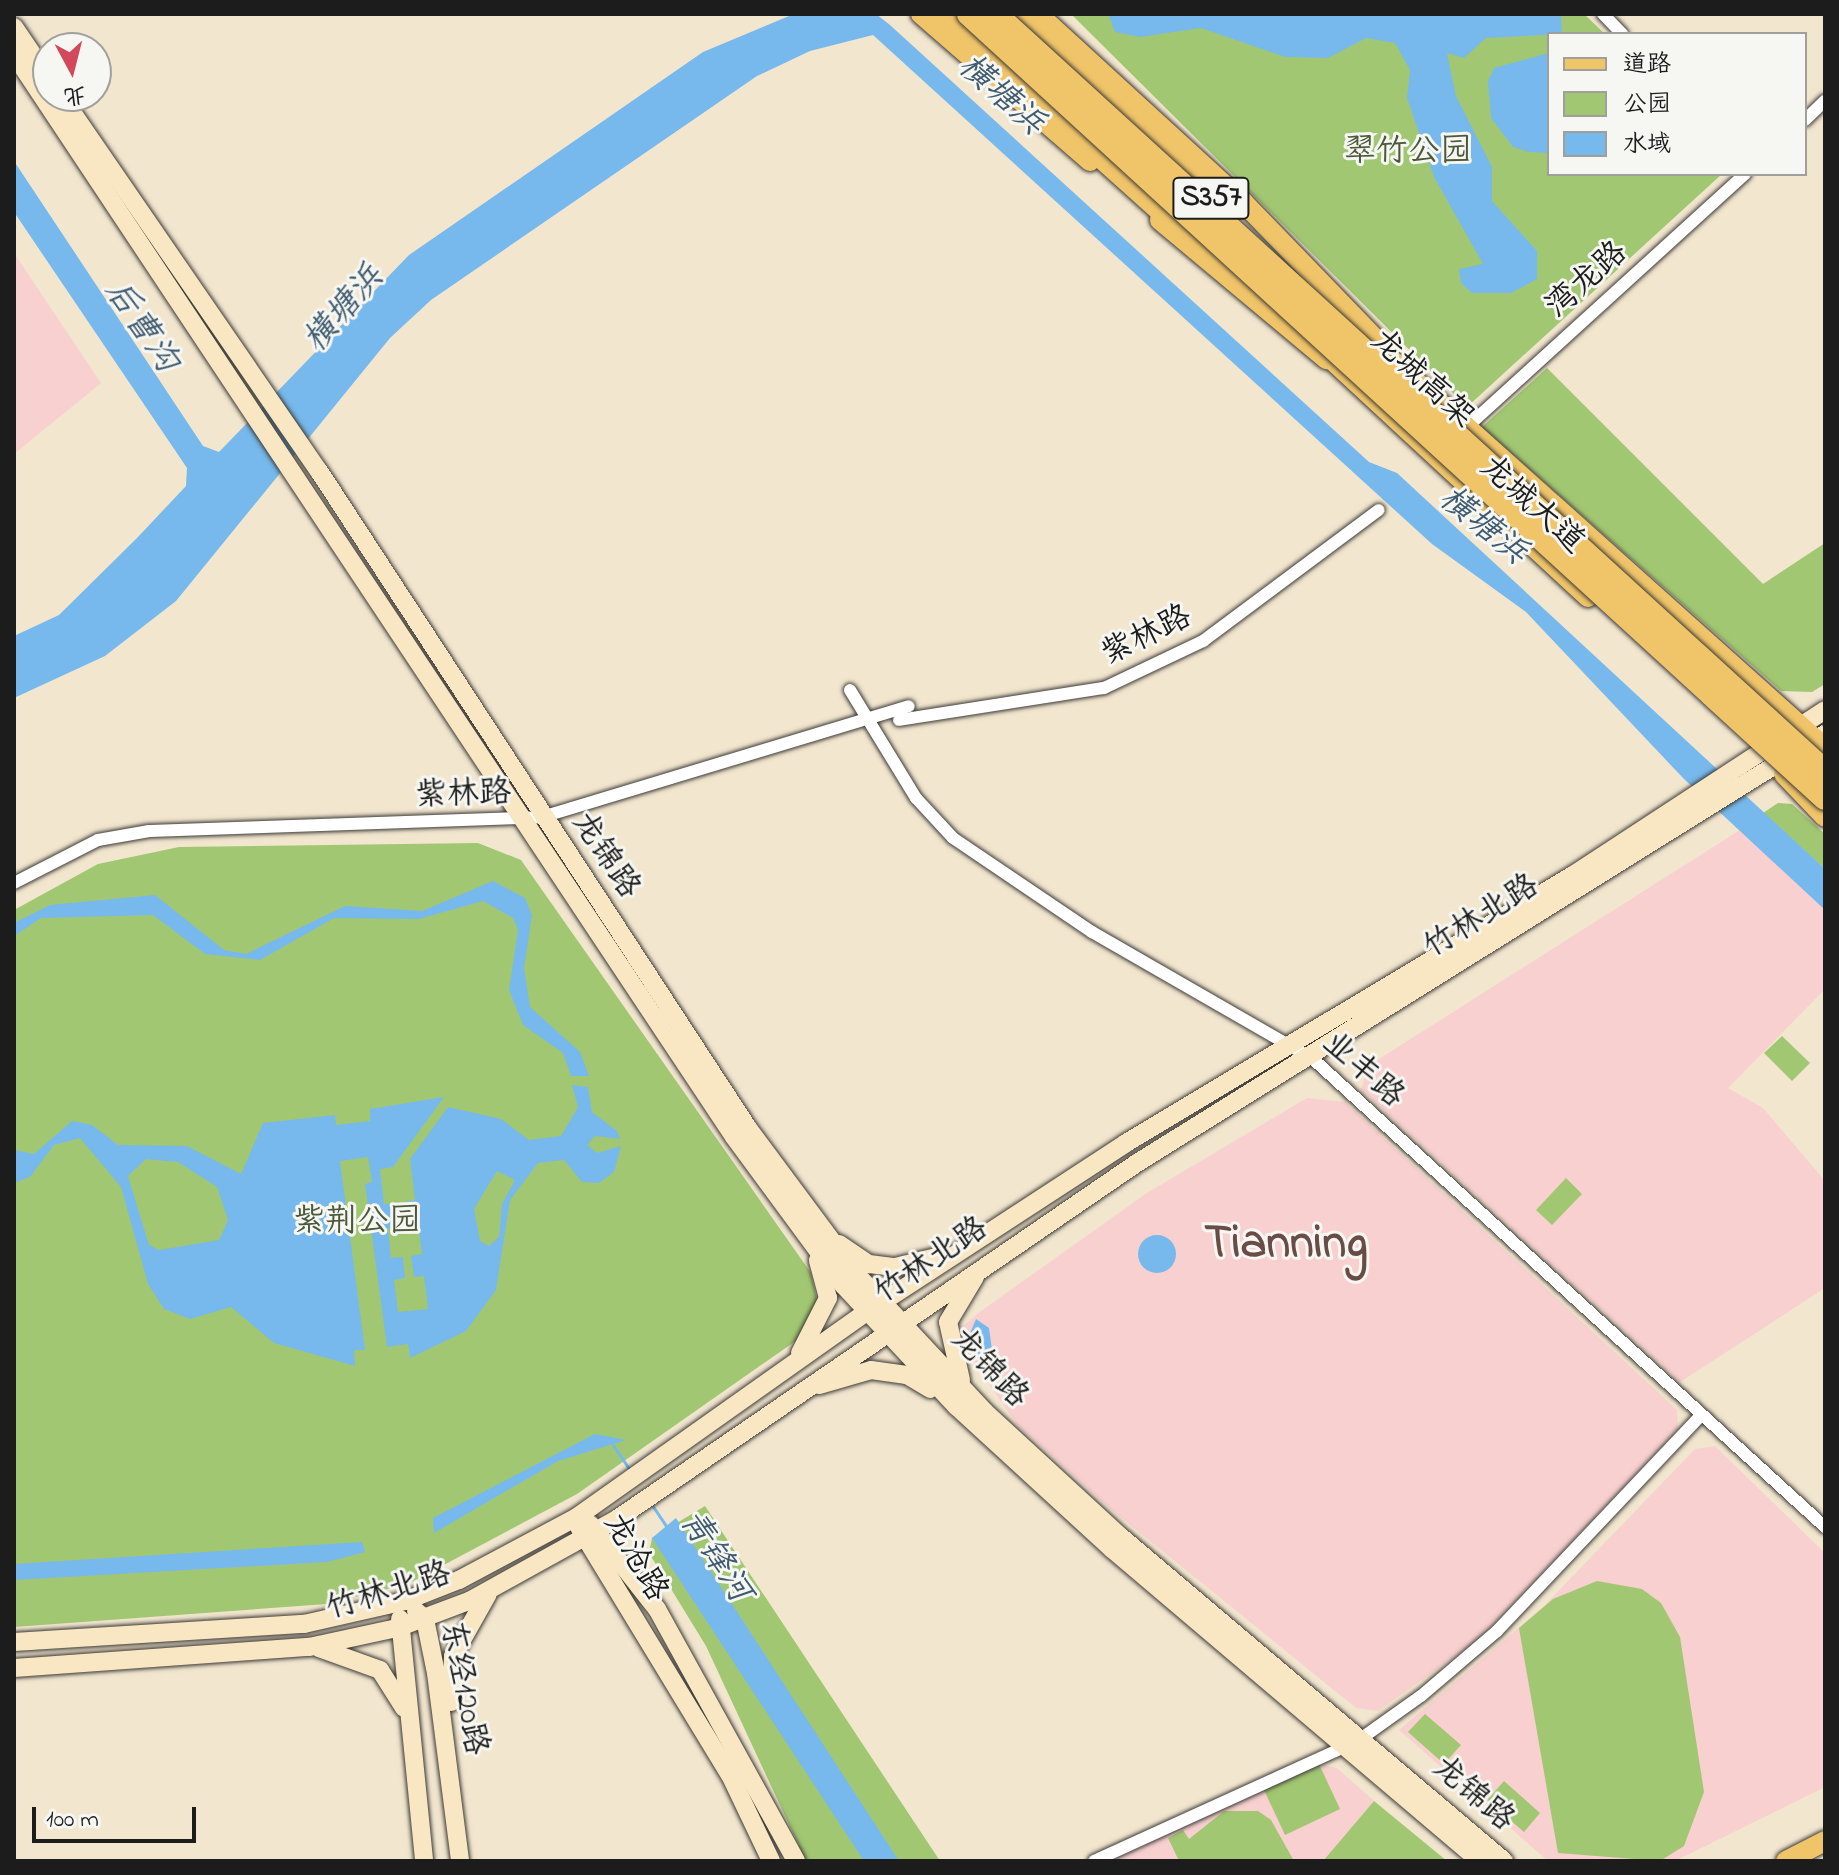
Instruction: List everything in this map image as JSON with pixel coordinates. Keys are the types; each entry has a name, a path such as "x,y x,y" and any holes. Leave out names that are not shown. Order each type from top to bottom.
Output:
{"highway":[{"path":"943,14 1253,291 1404,388"},
{"name":"龙城高架","path":"969,14 1404,388"},
{"name":"龙城高架","path":"995,14 1404,388 1814,775 1825,801"},
{"path":"1017,14 1212,191 1404,388"}],"main road":[{"path":"921,14 1338,369"},
{"name":"龙城大道","path":"956,14 1261,286 1338,369 1825,814"},
{"name":"龙城大道","path":"1005,14 1404,388 1467,427 1819,739"},
{"path":"1038,14 1243,202 1404,388"},
{"path":"14,27 32,53"},
{"path":"14,54 239,391 533,819"},
{"path":"72,112 319,471 533,819"},
{"name":"竹林北路","path":"14,1668 253,1651 397,1628 425,1619 493,1588 599,1530 663,1488 891,1326 994,1258 1778,768 1819,739 1825,710"},
{"name":"竹林北路","path":"14,1642 304,1624 405,1601 577,1517 874,1307 980,1238 1696,797 1761,753 1819,739"},
{"name":"龙锦路","path":"533,819 808,1224 956,1406 1351,1743 1504,1861"},
{"path":"808,1224 869,1264 895,1267 927,1262 980,1238"},
{"path":"787,1368 819,1327 828,1298 825,1273 808,1224"},
{"path":"985,1412 954,1371 948,1322 959,1297 994,1258"},
{"name":"龙锦路","path":"891,1326 1480,1861"},
{"path":"777,1406 831,1378 871,1370 907,1375 956,1406"},
{"name":"龙沧路","path":"577,1517 599,1530 657,1609 796,1861"},
{"name":"龙沧路","path":"577,1517 581,1539 730,1775 771,1861"},
{"path":"459,1853 449,1679 465,1625 493,1588"},
{"name":"东经120路","path":"424,1861 397,1628 405,1601 425,1619 459,1853"},
{"path":"253,1651 324,1648 354,1656 380,1670 408,1717"},
{"path":"1786,1861 1825,1841"}],"street":[{"path":"1603,14 1620,32"},
{"path":"1807,118 1825,101"},
{"name":"湾龙路","path":"1467,427 1743,176"},
{"name":"紫林路","path":"899,720 1104,688 1203,641 1379,510"},
{"name":"业丰路","path":"850,690 916,798 1003,876 1313,1059 1825,1527"},
{"name":"紫林路","path":"14,883 98,840 149,831 533,819 868,722 909,706"},
{"path":"1094,1861 1351,1743 1497,1631 1701,1415"}],"shaded area":[{"path":"14,253 101,383 14,454"},
{"path":"1740,830 1825,910 1825,989 1728,1088 1763,1108 1825,1181 1825,1288 1680,1382 1361,1090 1368,1066"},
{"path":"1307,1098 1345,1102 1677,1410 1678,1429 1478,1640 1378,1711 1356,1708 1107,1506 1018,1426 961,1343 962,1327 981,1311 1147,1193"},
{"path":"1715,1446 1825,1553 1825,1787 1675,1861 1548,1861 1399,1730 1544,1606 1695,1449"},
{"path":"1318,1764 1337,1768 1374,1801 1323,1861 1111,1861"}],"green space":[{"name":"翠竹公园","path":"1071,14 1584,14 1603,32 1547,32 1547,176 1720,176 1467,407"},
{"path":"1547,368 1763,584 1825,543 1825,684 1812,692 1781,691 1482,427"},
{"path":"1778,803 1792,804 1825,834 1825,869 1763,813"},
{"name":"紫荆公园","path":"478,843 521,860 811,1273 817,1300 797,1340 577,1494 408,1584 327,1604 14,1627 14,910 98,864 179,847"},
{"path":"1782,1036 1810,1063 1792,1081 1764,1053"},
{"path":"1566,1178 1582,1194 1552,1225 1536,1210"},
{"path":"705,1506 940,1861 806,1861 706,1646 649,1553 652,1538"},
{"path":"1597,1581 1642,1589 1661,1603 1680,1637 1704,1792 1684,1846 1660,1861 1558,1853 1519,1628 1553,1599"},
{"path":"1425,1714 1461,1745 1444,1764 1408,1732"},
{"path":"1319,1764 1340,1809 1285,1835 1264,1790"},
{"path":"1504,1781 1540,1813 1524,1832 1487,1800"},
{"path":"1374,1801 1447,1861 1323,1861"},
{"path":"1224,1811 1258,1811 1271,1820 1294,1861 1179,1861 1168,1838 1183,1830 1189,1839"}],"water":[{"path":"794,14 876,14 890,25 1369,462 1397,473 1825,869 1825,910 1684,779 1526,612 1432,544 873,35 810,51 757,76 431,300 390,338 176,601 105,656 14,698 14,636 59,615 186,486 187,468 14,212 14,161 203,446 219,452 409,255 703,52"},
{"path":"1108,14 1561,14 1562,32 1486,38 1464,58 1447,53 1456,96 1492,167 1492,201 1537,251 1537,279 1511,293 1472,293 1461,283 1459,269 1483,264 1434,177 1407,98 1410,70 1395,43 1366,38 1328,58 1285,57 1201,28 1140,37 1115,32"},
{"path":"1547,54 1547,153 1513,147 1491,118 1488,81 1494,68"},
{"path":"493,881 525,898 532,915 524,968 530,1007 580,1052 589,1076 571,1076 563,1053 523,1025 509,990 518,930 513,918 483,901 419,919 334,918 260,960 205,954 153,915 41,918 14,936 14,923 50,905 155,895 224,950 246,954 345,906 422,911"},
{"path":"572,1085 588,1087 592,1112 617,1131 620,1139 595,1136 587,1145 597,1153 621,1146 614,1172 599,1183 582,1182 564,1160 538,1163 510,1200 496,1290 466,1331 410,1358 408,1344 387,1347 365,1184 372,1182 368,1157 340,1161 365,1350 354,1350 355,1366 274,1343 231,1307 190,1319 164,1309 148,1284 121,1187 80,1138 54,1145 30,1177 14,1183 14,1150 34,1154 72,1121 92,1125 118,1145 187,1146 241,1174 263,1123 335,1115 336,1125 370,1121 370,1109 444,1097 393,1167 380,1169 384,1204 397,1203 399,1226 388,1228 391,1258 403,1257 405,1278 394,1280 398,1312 428,1309 424,1276 414,1277 411,1256 422,1254 418,1224 408,1225 406,1202 415,1200 410,1159 448,1107 501,1119 529,1140 561,1136 578,1107","holes":["146,1159 178,1162 217,1187 228,1220 219,1240 159,1250 149,1245 128,1176","497,1171 515,1180 502,1204 499,1237 489,1246 480,1241 474,1209"]},
{"path":"1157,1235 1170,1241 1176,1254 1170,1267 1157,1273 1144,1267 1138,1254 1144,1241"},
{"path":"976,1319 989,1328 992,1350 985,1365 966,1343"},
{"path":"595,1434 626,1440 558,1461 434,1533 433,1518"},
{"path":"676,1518 899,1861 864,1861 652,1538"},
{"path":"362,1542 365,1552 327,1562 14,1580 14,1564"}],"waterway":[{"name":"青锋河","path":"613,1445 631,1472"},
{"name":"青锋河","path":"652,1505 668,1529"}],"district":[{"name":"Tianning","path":"1286,1245"}],"water label":[{"name":"横塘浜","path":"1000,96"},
{"name":"横塘浜","path":"345,310"},
{"name":"后曹沟","path":"140,327"},
{"name":"横塘浜","path":"1482,527"}]}
